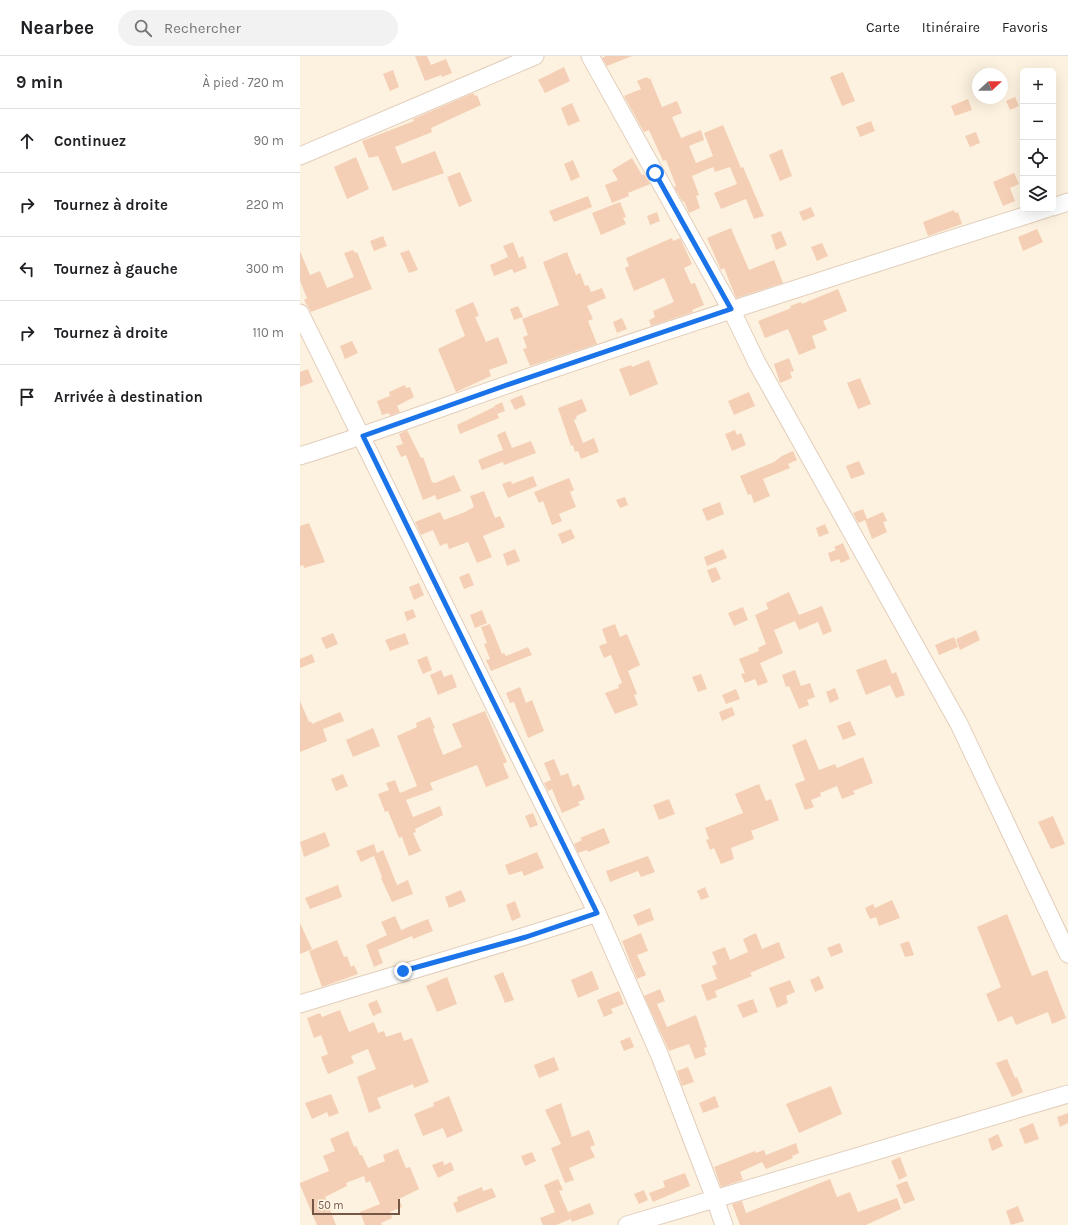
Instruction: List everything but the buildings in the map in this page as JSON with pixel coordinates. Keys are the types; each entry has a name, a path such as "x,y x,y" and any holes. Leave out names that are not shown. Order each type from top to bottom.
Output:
{"street":[{"path":"300,156 535,56"},
{"path":"590,56 731,309 758,363 959,724 1068,954"},
{"path":"1056,206 1068,202"},
{"path":"300,456 363,436 504,386 731,309 1037,212"},
{"path":"300,313 363,436 597,913 660,1056 716,1199 724,1225"},
{"path":"300,1004 403,971 526,937 597,913"},
{"path":"628,1225 1068,1094"}],"route":[{"path":"403,971 526,937 597,913 363,436 504,386 731,309 655,173"}]}
